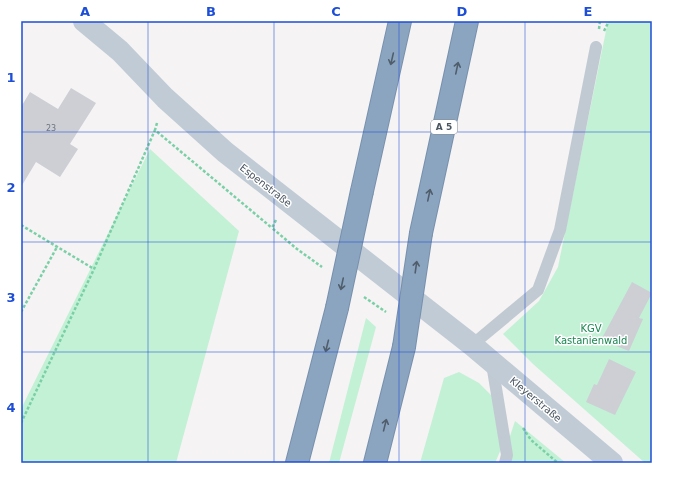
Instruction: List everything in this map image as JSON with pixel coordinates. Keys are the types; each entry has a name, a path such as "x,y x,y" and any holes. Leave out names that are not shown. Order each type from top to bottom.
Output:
{"highway":[{"path":"297,463 337,308 400,21"},
{"name":"A 5","path":"375,463 404,347 421,233 467,21"}],"street":[{"name":"Espenstraße","path":"84,21 120,51 165,98 225,152 466,341"},
{"name":"Kleyerstraße","path":"466,341 492,361 612,463"}],"lane":[{"path":"466,341 538,290 560,230 596,47"},
{"path":"492,361 507,456 505,463"}],"path":[{"path":"21,423 94,269 155,130 165,98"},
{"path":"155,130 272,228"},
{"path":"21,225 94,269"},
{"path":"21,312 58,247"},
{"path":"297,249 323,268"},
{"path":"362,296 388,314"}],"green space":[{"name":"KGV Kastanienwald","path":"608,21 652,21 652,463 645,463 533,364 503,334 539,301 558,267"},
{"path":"150,149 239,231 176,463 21,463 21,409"},
{"path":"366,318 376,327 339,463 329,463"},
{"path":"459,372 479,383 493,397 501,449 495,463 420,463 444,378"},
{"path":"515,421 566,463 501,463"}],"building":[{"path":"71,88 96,103 70,144 78,149 60,177 36,162 21,187 21,107 30,92 58,109"},
{"path":"632,282 652,293 639,318 643,319 629,351 601,340"},
{"path":"609,359 636,372 615,415 586,402 594,384 597,385"}]}
